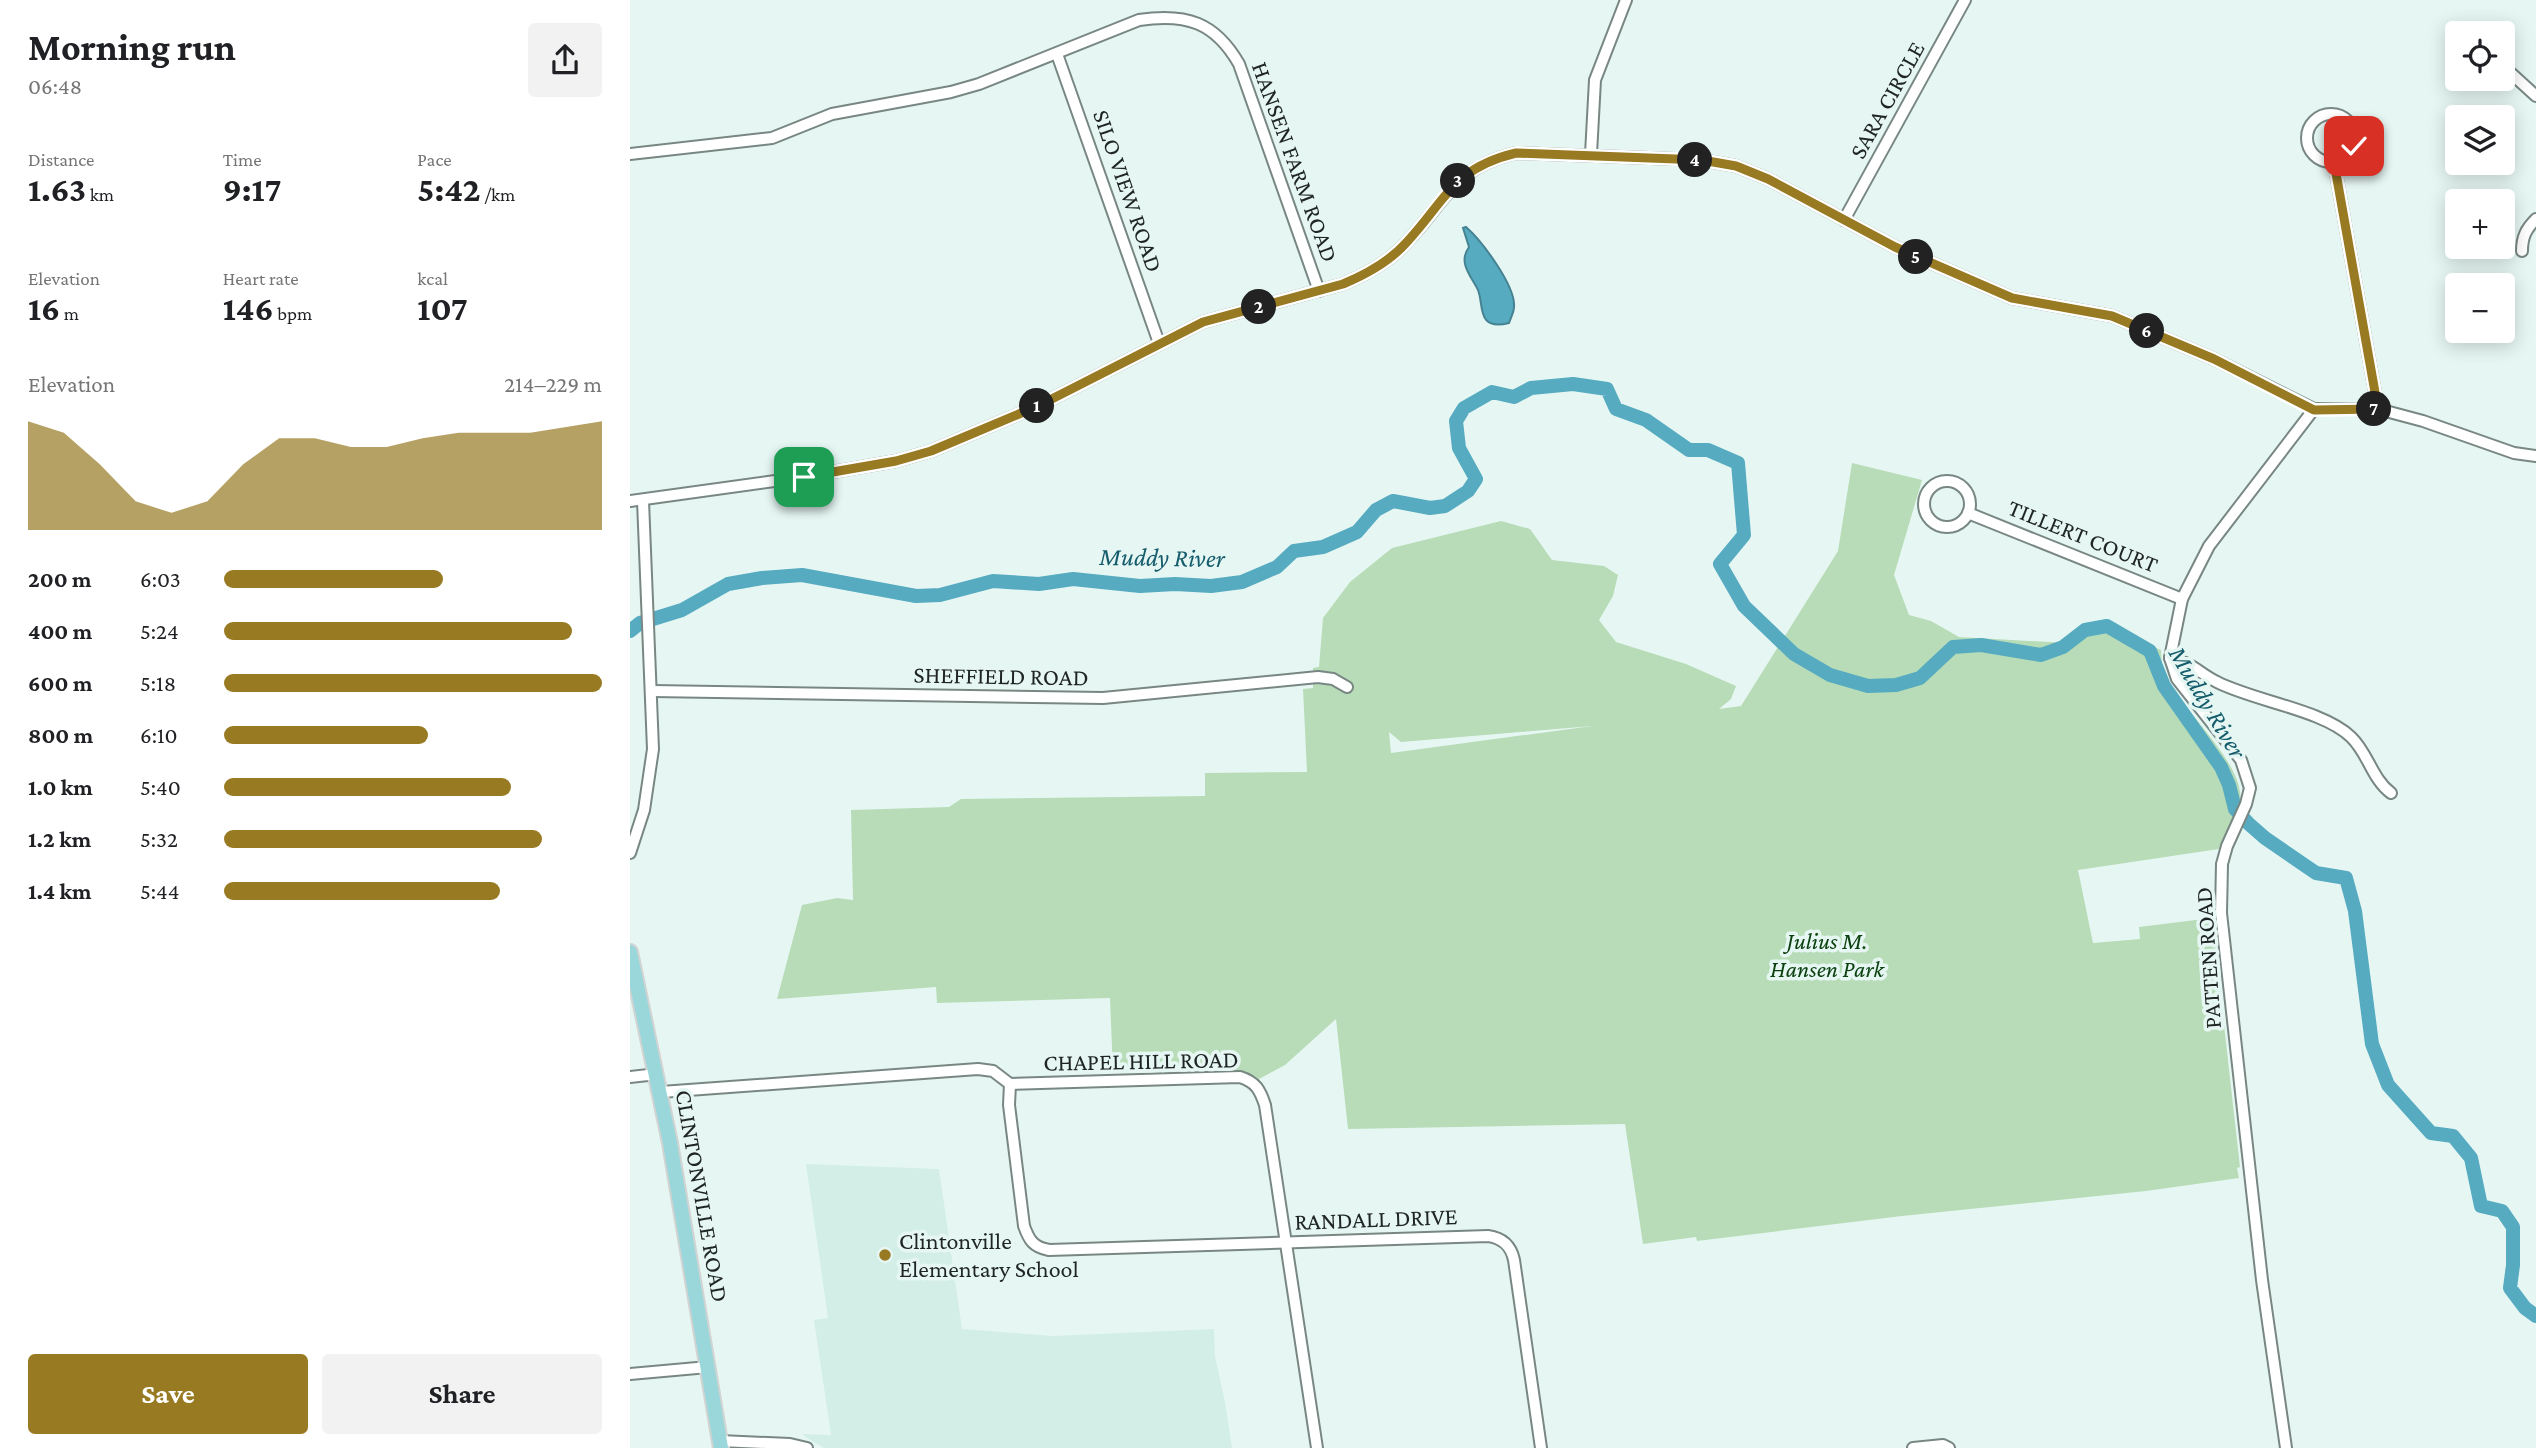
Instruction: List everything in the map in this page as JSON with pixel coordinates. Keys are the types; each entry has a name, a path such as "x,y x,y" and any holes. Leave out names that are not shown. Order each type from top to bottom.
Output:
{"main road":[{"name":"CLINTONVILLE ROAD","path":"630,952 661,1093 720,1444"}],"street":[{"path":"1591,154 1595,80 1626,0"},
{"name":"SARA CIRCLE","path":"1844,220 1965,0"},
{"name":"HANSEN FARM ROAD","path":"630,154 772,138 832,114 951,92 979,84 1139,20 1165,16 1202,25 1219,36 1232,51 1248,84 1318,291"},
{"name":"SILO VIEW ROAD","path":"1057,54 1159,343"},
{"path":"2515,77 2536,96"},
{"path":"2328,113 2347,119 2355,135 2355,143 2348,155 2334,162 2316,158 2306,139 2308,128 2313,121 2328,113"},
{"path":"630,501 804,477 896,461 931,451 1038,406 1203,322 1343,284 1387,261 1406,244 1455,184 1472,169 1493,158 1516,153 1702,160 1736,166 1768,179 1895,247 2012,298 2112,316 2214,359 2314,410 2378,409 2423,421 2514,453 2536,456"},
{"path":"2334,162 2378,409"},
{"path":"2522,251 2526,229 2536,219"},
{"path":"2314,410 2209,546 2182,599 2170,658 2189,662 2215,681 2243,694 2328,722 2350,736 2363,752 2382,786 2391,793"},
{"name":"TILLERT COURT","path":"1954,482 1969,498 1968,513 1959,524 1944,527 1937,525 1925,508 1927,493 1938,483 1954,482"},
{"path":"630,853 644,810 653,749 643,501"},
{"name":"TILLERT COURT","path":"1968,513 2182,599"},
{"name":"PATTEN ROAD","path":"2170,658 2177,679 2241,760 2250,788 2222,864 2221,913 2260,1268 2286,1448"},
{"name":"SHEFFIELD ROAD","path":"652,691 1103,698 1318,677 1332,679 1347,687"},
{"name":"CHAPEL HILL ROAD","path":"661,1093 978,1069 993,1071 1010,1084 1240,1077 1252,1081 1260,1091 1265,1105 1317,1448"},
{"path":"630,1077 657,1074"},
{"name":"RANDALL DRIVE","path":"1010,1084 1009,1105 1024,1226 1028,1239 1037,1248 1049,1250 1488,1236 1502,1240 1510,1248 1514,1260 1541,1448"},
{"path":"630,1374 708,1367"},
{"path":"720,1444 790,1444 807,1448"},
{"path":"1913,1448 1942,1445 1949,1448"}],"shaded area":[{"name":"Clintonville Elementary School","path":"806,1164 939,1169 962,1329 1053,1336 1214,1329 1215,1356 1232,1448 824,1448 804,1436 803,1434 831,1435 814,1320 828,1318"}],"green space":[{"name":"Julius M. Hansen Park","path":"1852,463 1922,480 1894,575 1909,615 1931,621 1959,637 2067,643 2098,625 2161,650 2162,669 2167,681 2234,772 2240,802 2219,849 2078,870 2093,943 2140,939 2139,927 2212,918 2240,1167 2237,1168 2239,1178 2146,1191 1902,1216 1697,1241 1696,1237 1643,1244 1625,1124 1348,1129 1336,1019 1285,1065 1259,1079 1246,1073 1210,1067 1113,1072 1110,998 937,1003 936,987 777,999 802,905 837,898 853,900 851,810 949,807 961,799 1205,796 1205,773 1307,772 1303,689 1313,688 1313,668 1319,667 1323,618 1350,582 1392,548 1501,521 1530,529 1552,560 1604,566 1618,575 1613,596 1599,620 1616,642 1686,664 1736,686 1731,699 1719,709 1741,706 1838,551","holes":["1592,726 1391,753 1389,732 1401,742"]}],"water":[{"path":"1466,227 1488,252 1509,287 1514,307 1509,323 1490,323 1483,314 1477,288 1465,263 1469,247 1463,228"}],"waterway":[{"name":"Muddy River","path":"630,631 640,623 682,610 728,584 762,578 802,575 916,596 940,595 993,581 1039,584 1073,579 1140,586 1211,586 1242,582 1277,567 1294,551 1323,547 1357,532 1376,510 1393,501 1430,508 1445,506 1468,491 1476,479 1459,448 1456,421 1464,408 1492,392 1514,397 1531,388 1573,384 1607,389 1616,409 1646,420 1689,450 1708,450 1738,463 1744,535 1720,564 1744,606 1794,654 1830,675 1868,686 1896,685 1920,678 1953,647 1981,645 2041,655 2063,647 2085,630 2107,626 2150,651 2164,686 2221,767 2235,809 2265,838 2316,873 2346,878 2355,911 2372,1044 2388,1085 2431,1133 2453,1136 2471,1158 2481,1206 2502,1211 2513,1227 2510,1288 2525,1308 2536,1316"}],"place":[{"name":"Clintonville Elementary School","path":"885,1255"}],"route":[{"path":"804,477 896,461 931,451 1038,406 1203,322 1343,284 1364,275 1387,261 1406,244 1455,184 1472,169 1493,158 1536,152 1702,160 1736,166 1768,179 1895,247 2012,298 2112,316 2214,359 2314,410 2378,409 2334,162 2346,157 2354,146"}]}
